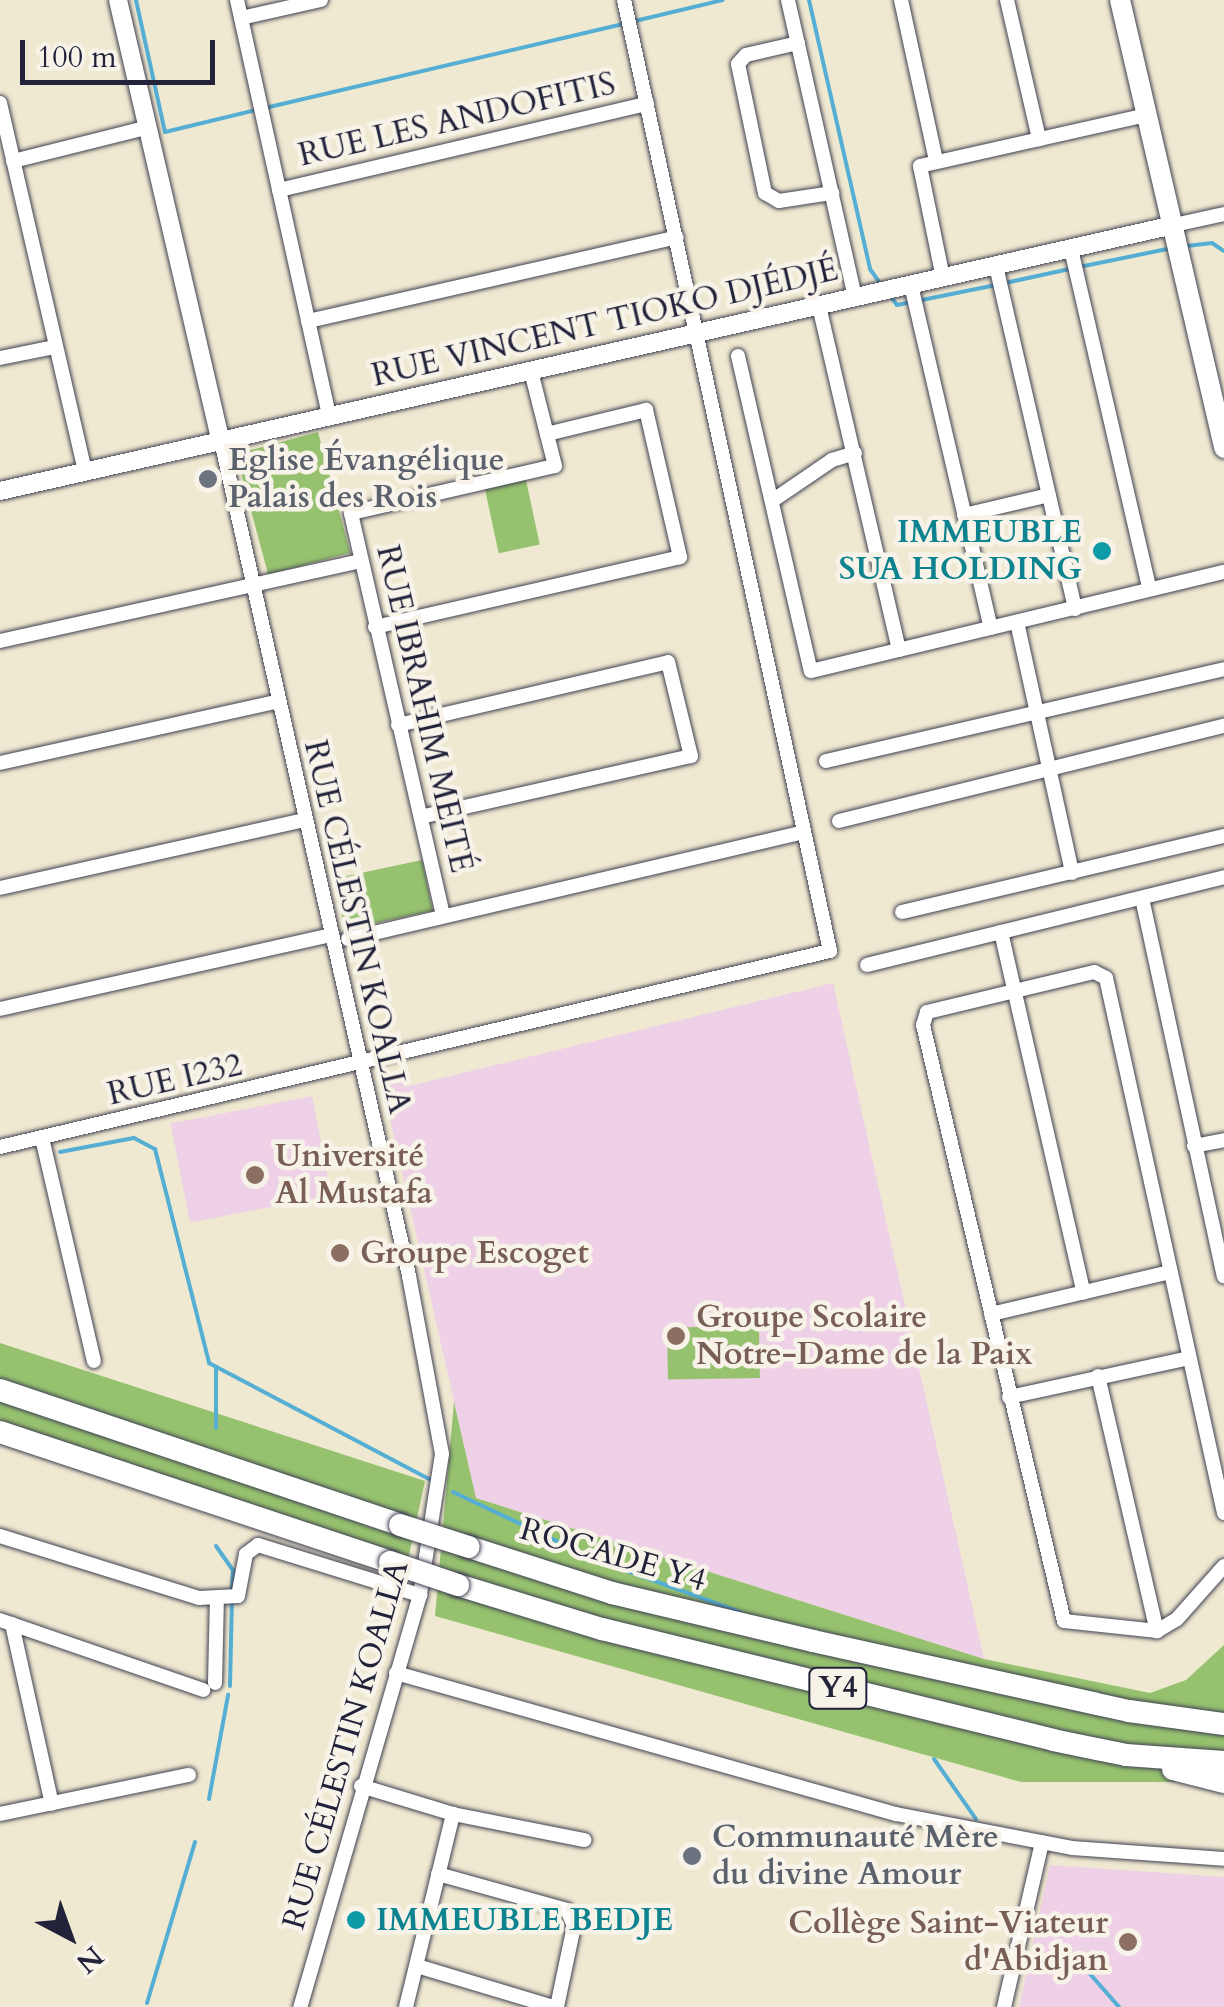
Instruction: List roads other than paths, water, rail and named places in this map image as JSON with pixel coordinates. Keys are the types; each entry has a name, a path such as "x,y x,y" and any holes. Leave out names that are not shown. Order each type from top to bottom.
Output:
{"highway":[{"name":"ROCADE Y4","path":"0,1390 612,1594 1129,1711 1224,1724"},
{"name":"Y4","path":"0,1432 458,1585 669,1646 1126,1755 1224,1762"},
{"path":"1129,1711 1224,1708"},
{"path":"1126,1755 1224,1782"}],"main road":[{"path":"1120,0 1224,448"}],"street":[{"path":"118,0 221,441"},
{"path":"237,0 329,416"},
{"path":"241,18 321,0"},
{"path":"348,939 801,833 698,332 624,0"},
{"path":"788,0 855,298"},
{"path":"901,0 936,160"},
{"path":"1007,0 1038,139"},
{"path":"798,43 746,55 738,64 765,193 779,202 832,193"},
{"path":"0,103 85,472"},
{"name":"RUE LES ANDOFITIS","path":"280,190 647,104"},
{"path":"943,278 920,172 936,160 1146,115"},
{"path":"13,160 145,128"},
{"name":"RUE VINCENT TIOKO DJÉDJÉ","path":"0,491 329,416 532,376 698,332 1224,214"},
{"path":"308,320 676,237"},
{"path":"1071,249 1149,588"},
{"path":"996,266 1075,608"},
{"path":"912,285 990,628"},
{"path":"819,306 898,650"},
{"path":"0,358 54,347"},
{"path":"738,356 811,671 1224,572"},
{"name":"RUE IBRAHIM MEITÉ","path":"443,916 374,627 352,513 555,466 532,376"},
{"path":"374,627 680,558 646,410 547,434"},
{"name":"RUE CÉLESTIN KOALLA","path":"221,441 440,1427 436,1526 420,1595 361,1786 300,2007"},
{"path":"772,501 832,460 855,453"},
{"path":"964,515 1049,495"},
{"path":"0,641 360,561"},
{"path":"1016,622 1072,873"},
{"path":"398,725 668,662 691,756 422,818"},
{"path":"826,760 1224,669"},
{"path":"0,763 276,702"},
{"path":"840,821 1051,772 1224,726"},
{"path":"0,888 303,820"},
{"name":"RUE I232","path":"0,1146 830,951 801,833"},
{"path":"902,912 1224,836"},
{"path":"866,966 1224,877"},
{"path":"1142,898 1224,1276"},
{"path":"1001,932 1084,1292"},
{"path":"0,1010 330,935"},
{"path":"1224,1513 1106,978 1094,972 932,1009 923,1020 1064,1622 1157,1631 1178,1619 1224,1566"},
{"path":"42,1138 94,1361"},
{"path":"1194,1146 1224,1140"},
{"path":"991,1314 1170,1272"},
{"path":"1009,1397 1189,1358"},
{"path":"1098,1376 1157,1631"},
{"path":"0,1536 136,1583 217,1598 238,1596 246,1554 258,1545 420,1595"},
{"path":"6,1622 209,1687 217,1598"},
{"path":"6,1622 52,1804"},
{"path":"396,1673 808,1792 1042,1842 1224,1859"},
{"path":"0,1814 189,1775"},
{"path":"361,1786 453,1814 584,1840"},
{"path":"406,2007 453,1814"},
{"path":"1004,2007 1042,1842"},
{"path":"417,1966 556,2007 574,1926 567,1910 438,1874"}],"waterway":[{"path":"136,0 165,132 256,110"},
{"path":"635,21 723,0"},
{"path":"809,0 870,269 882,286"},
{"path":"265,108 626,23"},
{"path":"1187,246 1212,243 1224,251"},
{"path":"1079,267 1172,248"},
{"path":"1005,283 1069,269"},
{"path":"891,297 897,305 996,285"},
{"path":"60,1152 134,1138 155,1149 209,1363 433,1481"},
{"path":"216,1368 216,1428"},
{"path":"453,1492 597,1560 740,1612"},
{"path":"216,1546 233,1570 232,1592"},
{"path":"230,1686 232,1601"},
{"path":"209,1799 228,1695"},
{"path":"934,1759 976,1819"},
{"path":"147,2003 195,1842"},
{"path":"1076,1958 1119,2007"}],"place":[{"name":"Eglise Évangélique Palais des Rois","path":"208,479"},
{"name":"IMMEUBLE SUA HOLDING","path":"1102,551"},
{"name":"Université Al Mustafa","path":"255,1175"},
{"name":"Groupe Escoget","path":"340,1253"},
{"name":"Groupe Scolaire Notre-Dame de la Paix","path":"676,1336"},
{"name":"Communauté Mère du divine Amour","path":"692,1856"},
{"name":"IMMEUBLE BEDJE","path":"356,1920"},
{"name":"Collège Saint-Viateur d'Abidjan","path":"1128,1942"}]}
